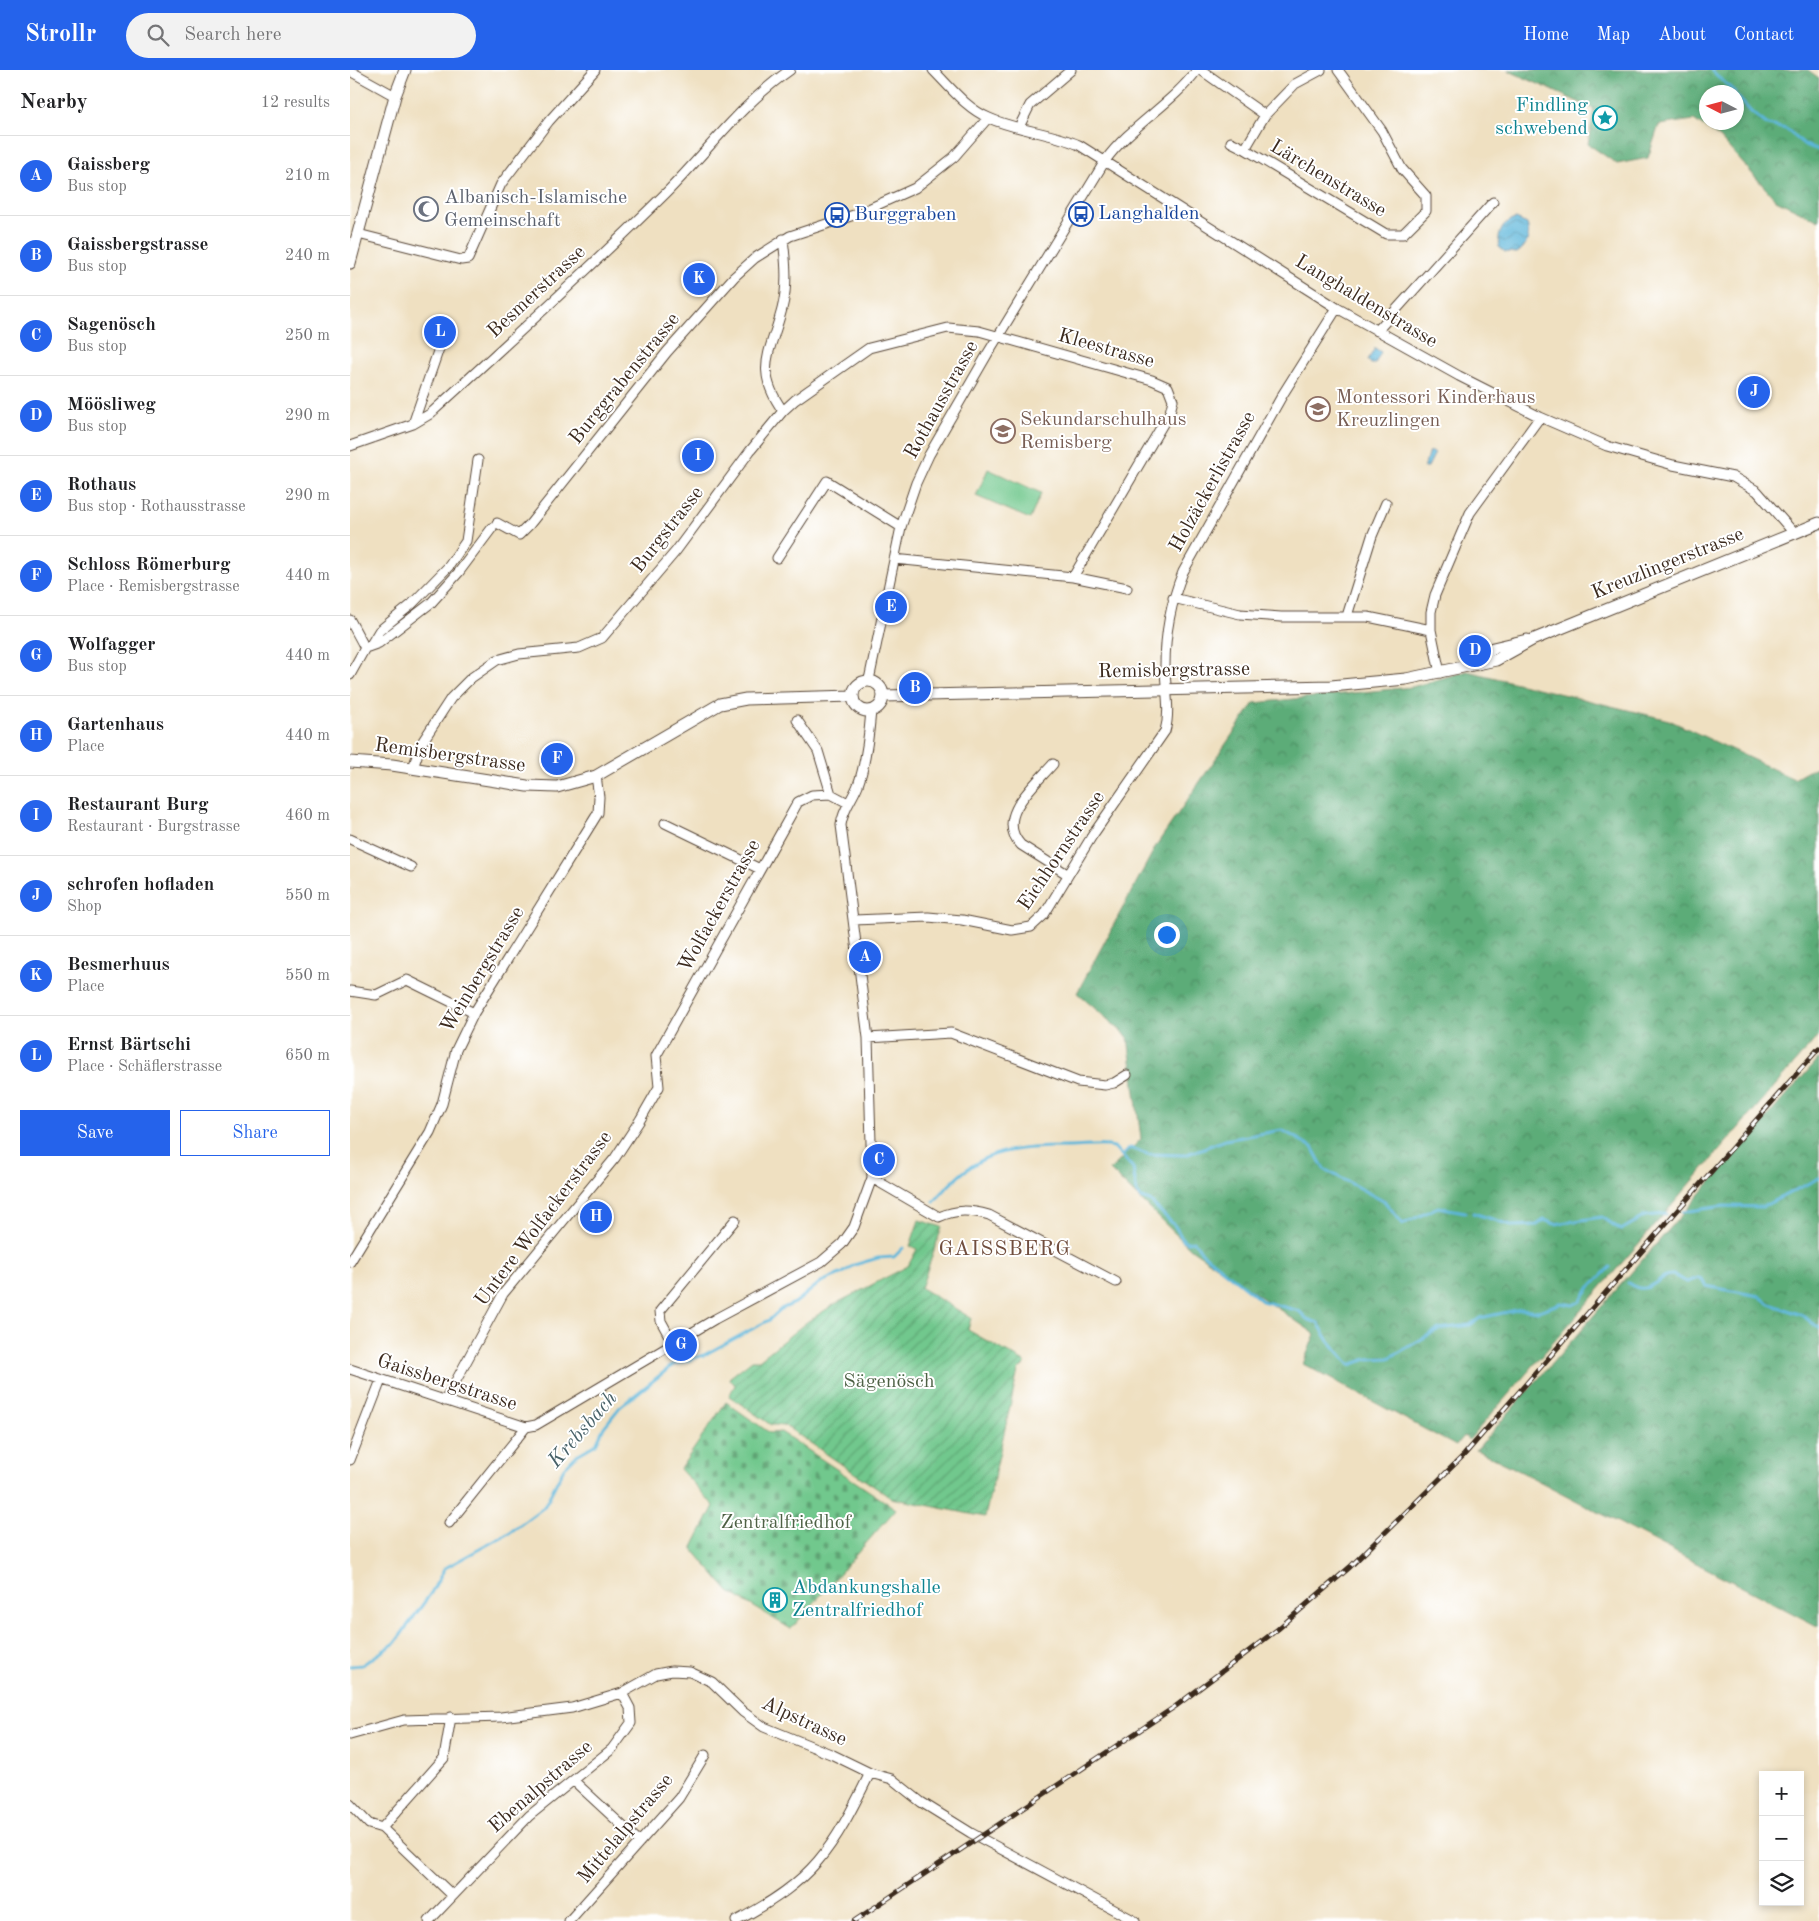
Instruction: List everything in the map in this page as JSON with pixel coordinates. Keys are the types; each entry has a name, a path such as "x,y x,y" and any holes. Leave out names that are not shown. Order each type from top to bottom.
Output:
{"street":[{"path":"351,257 394,96 405,70"},
{"path":"358,234 465,260 470,256 491,201 508,173 549,121 595,70"},
{"name":"Besmerstrasse","path":"350,446 413,424 430,414 578,280 691,166 733,120 771,83 790,70"},
{"name":"Langhaldenstrasse","path":"933,70 962,100 988,118 1064,139 1105,161 1376,331 1540,417 1607,446 1673,465 1733,477 1756,491 1794,533"},
{"path":"1019,127 1030,105 1071,70"},
{"name":"Lärchenstrasse","path":"1199,70 1265,115"},
{"name":"Rothausstrasse","path":"870,680 901,527 929,455 998,336 1105,161 1118,143 1187,84 1199,70"},
{"name":"Lärchenstrasse","path":"1245,149 1265,115 1295,84 1320,70"},
{"name":"Lärchenstrasse","path":"1231,142 1386,234 1403,234 1426,211 1426,196 1402,168 1382,131 1338,70"},
{"path":"350,71 394,96"},
{"name":"Burggrabenstrasse","path":"368,647 379,643 431,603 460,572 495,525 519,535 530,524 668,352 734,277 755,258 783,240 857,214 915,188 954,157 988,118"},
{"path":"1376,331 1493,202"},
{"path":"783,240 786,289 782,310 767,354 766,370 769,386 783,411"},
{"name":"Holzäckerlistrasse","path":"1167,690 1165,666 1172,598 1183,572 1283,394 1337,308"},
{"path":"413,424 446,328"},
{"name":"Burgstrasse","path":"413,768 426,737 451,698 471,678 497,660 519,654 579,648 602,638 676,551 750,451 783,411 795,400 869,348 948,328 978,330 998,336"},
{"name":"Kleestrasse","path":"998,336 1152,380 1168,387 1172,394 1170,412 1072,577"},
{"path":"1440,673 1431,630 1431,612 1435,595 1470,512 1540,417"},
{"path":"350,675 379,631 411,605 449,566 466,541 478,460"},
{"path":"777,558 827,481 901,527"},
{"path":"1346,616 1372,536 1386,503"},
{"name":"Kreuzlingerstrasse","path":"1532,640 1819,522"},
{"path":"894,559 1072,577 1127,588"},
{"path":"1172,598 1240,614 1281,617 1346,616 1386,619 1431,630"},
{"path":"350,620 368,647"},
{"name":"Remisbergstrasse","path":"884,696 1370,684 1440,673 1463,666 1496,660 1532,640"},
{"path":"870,680 880,685 884,696 880,706 871,711 865,711 856,706 852,696 857,684 870,680"},
{"name":"Eichhornstrasse","path":"854,920 928,917 1022,930 1031,927 1044,915 1068,874 1165,731 1169,718 1167,690"},
{"name":"Remisbergstrasse","path":"350,762 413,768 544,787 557,787 596,776 720,704 746,699 852,696"},
{"name":"Gaissbergstrasse","path":"350,1369 526,1427 536,1424 673,1343 820,1262 835,1250 854,1227 872,1178 868,1038 841,825 848,803 859,782 869,735 871,711"},
{"path":"797,720 818,751 831,794 848,803"},
{"path":"1053,764 1020,801 1012,816 1013,828 1016,840 1021,845 1068,874"},
{"name":"Weinbergstrasse","path":"350,1262 433,1126 442,1104 456,1050 474,1014 598,813 600,798 596,776"},
{"name":"Wolfackerstrasse","path":"656,1056 798,802 812,795 831,794"},
{"path":"665,823 760,869"},
{"path":"350,839 411,867"},
{"path":"350,991 376,995 407,980 474,1014"},
{"path":"868,1038 951,1033 1078,1082 1114,1084 1127,1075"},
{"name":"Untere Wolfackerstrasse","path":"445,1401 503,1294 615,1158 644,1113 659,1087 656,1056"},
{"path":"872,1178 939,1217 953,1211 970,1210 989,1215 1116,1282"},
{"path":"673,1343 661,1321 660,1311 735,1220"},
{"path":"350,1460 382,1380"},
{"path":"449,1523 526,1427"},
{"name":"Alpstrasse","path":"350,1735 404,1720 451,1717 501,1717 572,1708 622,1693 656,1674 672,1671 690,1672 712,1682 743,1712 764,1727 833,1755 870,1773 892,1779 921,1802 971,1833 1136,1921"},
{"name":"Ebenalpstrasse","path":"429,1921 529,1816 612,1749 631,1724 630,1708 622,1693"},
{"path":"382,1828 444,1758 451,1717"},
{"name":"Mittelalpstrasse","path":"569,1921 679,1798 705,1755"},
{"path":"736,1921 782,1895 812,1869 842,1829 870,1773"},
{"path":"574,1781 640,1842"},
{"path":"350,1804 369,1824 382,1828 452,1895"}],"green space":[{"path":"1507,70 1808,70 1819,78 1819,221 1776,200 1720,138 1708,130 1744,130 1744,85 1699,85 1699,123 1694,120 1659,125 1648,158 1617,164 1588,144 1594,109"},
{"path":"988,469 1041,493 1030,519 976,496"},
{"path":"1467,671 1669,720 1794,779 1819,765 1819,1035 1469,1440 1464,1436 1456,1446 1303,1364 1315,1334 1191,1249 1110,1170 1141,1139 1128,1037 1077,993 1157,844 1254,703 1412,687"},
{"path":"1819,1058 1819,1627 1476,1450"},
{"name":"Sägenösch","path":"919,1220 942,1227 921,1288 971,1318 968,1330 1026,1363 1018,1371 985,1517 891,1498 784,1425 771,1425 729,1396 735,1385 729,1378 752,1360 759,1360 808,1321 835,1304 908,1266 917,1249 910,1246"},
{"name":"Zentralfriedhof","path":"726,1402 770,1433 781,1432 896,1509 791,1629 729,1592 692,1549 714,1506 680,1469"}],"water":[{"path":"1516,219 1527,224 1529,232 1527,240 1517,253 1505,252 1499,247 1500,233 1504,225"},
{"path":"1375,348 1381,352 1375,364 1371,364 1368,360"},
{"path":"1429,451 1435,453 1428,467 1424,468"}],"waterway":[{"path":"1711,70 1727,85"},
{"path":"1744,104 1768,125 1786,129 1805,145 1819,150"},
{"path":"1122,1156 1130,1148 1147,1154 1185,1155 1225,1140 1282,1130 1312,1147 1324,1169 1385,1202 1403,1224 1438,1207 1465,1212"},
{"path":"934,1202 965,1171 980,1161 1011,1150 1048,1147 1114,1147 1133,1168 1137,1193 1141,1198 1150,1201 1175,1226 1183,1240 1187,1242 1194,1241 1202,1253 1262,1301 1299,1311 1307,1319 1318,1323 1329,1341 1350,1365 1367,1359 1389,1358 1439,1329 1470,1325 1480,1318 1521,1309 1539,1311 1561,1303 1573,1305 1579,1302 1590,1287 1610,1267"},
{"path":"1682,1212 1724,1206 1762,1207 1819,1178"},
{"path":"1473,1213 1514,1226 1537,1225 1544,1220 1555,1224 1602,1217 1621,1230 1645,1216 1666,1214"},
{"name":"Krebsbach","path":"350,1666 362,1665 395,1643 431,1593 445,1568 509,1533 544,1507 564,1468 577,1455 596,1444 604,1427 620,1407 673,1365 704,1355 769,1320 781,1309 795,1303 821,1282 843,1273 854,1265 878,1258 894,1257 903,1248"},
{"path":"1628,1283 1643,1288 1654,1284 1668,1275 1673,1275 1687,1282 1698,1278 1702,1279 1706,1286 1759,1296 1770,1304 1802,1315 1819,1328"}],"railway":[{"path":"854,1921 1176,1706 1278,1629 1350,1567 1464,1455 1819,1048"}],"place":[{"name":"Findling schwebend","path":"1605,118"},
{"name":"Albanisch-Islamische Gemeinschaft","path":"426,209"},
{"name":"Langhalden","path":"1081,214"},
{"name":"Burggraben","path":"837,215"},
{"name":"Besmerhuus","path":"699,279"},
{"name":"Ernst Bärtschi","path":"440,332"},
{"name":"schrofen hofladen","path":"1754,392"},
{"name":"Montessori Kinderhaus Kreuzlingen","path":"1318,409"},
{"name":"Sekundarschulhaus Remisberg","path":"1003,431"},
{"name":"Restaurant Burg","path":"698,456"},
{"name":"Rothaus","path":"891,607"},
{"name":"Möösliweg","path":"1475,651"},
{"name":"Gaissbergstrasse","path":"915,688"},
{"name":"Schloss Römerburg","path":"557,759"},
{"name":"Gaissberg","path":"865,957"},
{"name":"Sagenösch","path":"879,1160"},
{"name":"Gartenhaus","path":"596,1217"},
{"name":"Wolfagger","path":"681,1345"},
{"name":"Abdankungshalle Zentralfriedhof","path":"775,1600"}],"district":[{"name":"GAISSBERG","path":"1005,1249"}]}
